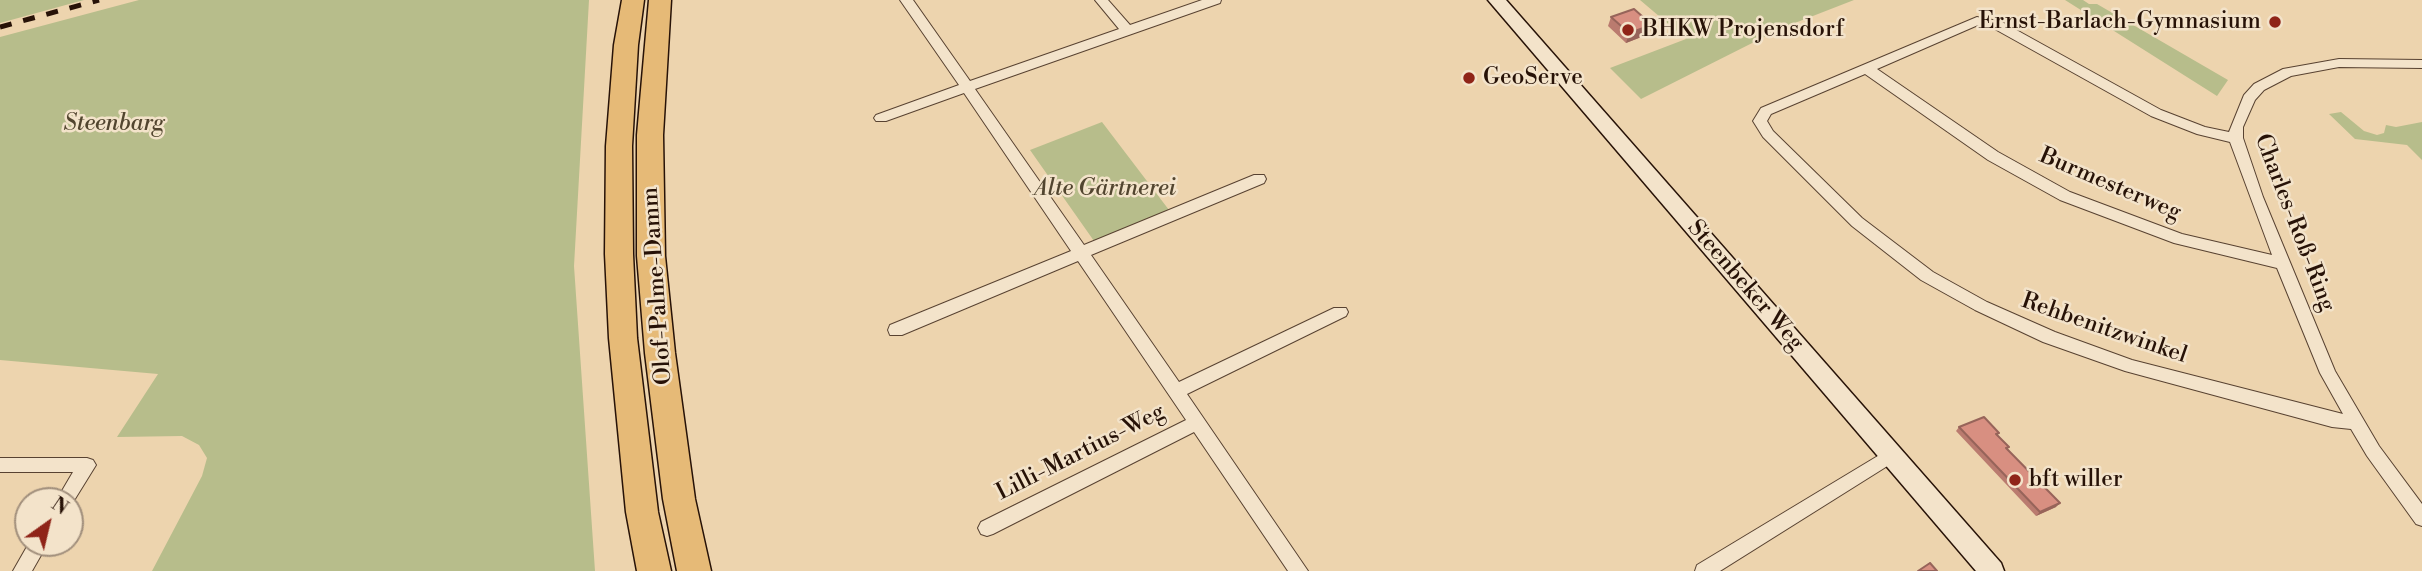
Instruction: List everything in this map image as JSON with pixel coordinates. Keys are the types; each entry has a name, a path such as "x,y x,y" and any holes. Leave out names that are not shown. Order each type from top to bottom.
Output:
{"highway":[{"name":"Olof-Palme-Damm","path":"634,0 626,45 619,146 620,254 623,338 642,512 654,571"},
{"name":"Olof-Palme-Damm","path":"660,0 650,135 652,256 660,353 680,499 694,571"}],"main road":[{"name":"Steenbeker Weg","path":"1497,0 1992,571"}],"street":[{"path":"906,0 1300,571"},
{"path":"1101,0 1127,30"},
{"path":"881,118 1215,0"},
{"name":"Rehbenitzwinkel","path":"2236,138 2202,131 2156,113 1997,25 1983,21 1971,22 1766,111 1760,121 1768,134 1828,195 1908,262 1981,306 2078,349 2235,396 2332,420 2357,422"},
{"name":"Charles-Roß-Ring","path":"2422,64 2339,63 2288,72 2259,88 2249,98 2236,127 2236,138 2282,263 2328,373 2373,451 2422,519"},
{"name":"Burmesterweg","path":"1866,68 1993,156 2065,196 2179,239 2282,263"},
{"path":"896,330 1259,179"},
{"path":"1175,391 1340,312"},
{"name":"Lilli-Martius-Weg","path":"987,528 1198,422"},
{"path":"1704,571 1891,455"},
{"path":"0,465 87,465 74,487"}],"green space":[{"path":"0,0 84,0 0,23"},
{"name":"Steenbarg","path":"139,0 589,0 574,266 595,571 152,571 202,476 207,458 199,445 182,436 117,437 158,374 0,360 0,37"},
{"path":"1640,0 1854,0 1782,28 1641,99 1610,68 1686,39"},
{"path":"2065,0 2083,0 2089,4 2097,4 2228,80 2217,96"},
{"path":"2341,112 2364,131 2377,135 2384,133 2386,125 2396,127 2422,122 2422,160 2407,145 2355,139 2329,114"},
{"name":"Alte Gärtnerei","path":"1102,122 1169,210 1094,241 1030,150"}],"building":[{"path":"1634,9 1652,25 1629,33 1611,17"},
{"name":"bft willer","path":"1984,417 2009,447 2006,448 2060,503 2040,512 1959,427"},
{"path":"1930,563 1937,571 1918,571"}],"railway":[{"path":"0,27 99,0"}],"place":[{"name":"Ernst-Barlach-Gymnasium","path":"2275,22"},
{"name":"BHKW Projensdorf","path":"1628,30"},
{"name":"GeoServe","path":"1469,78"},
{"name":"bft willer","path":"2015,480"}]}
